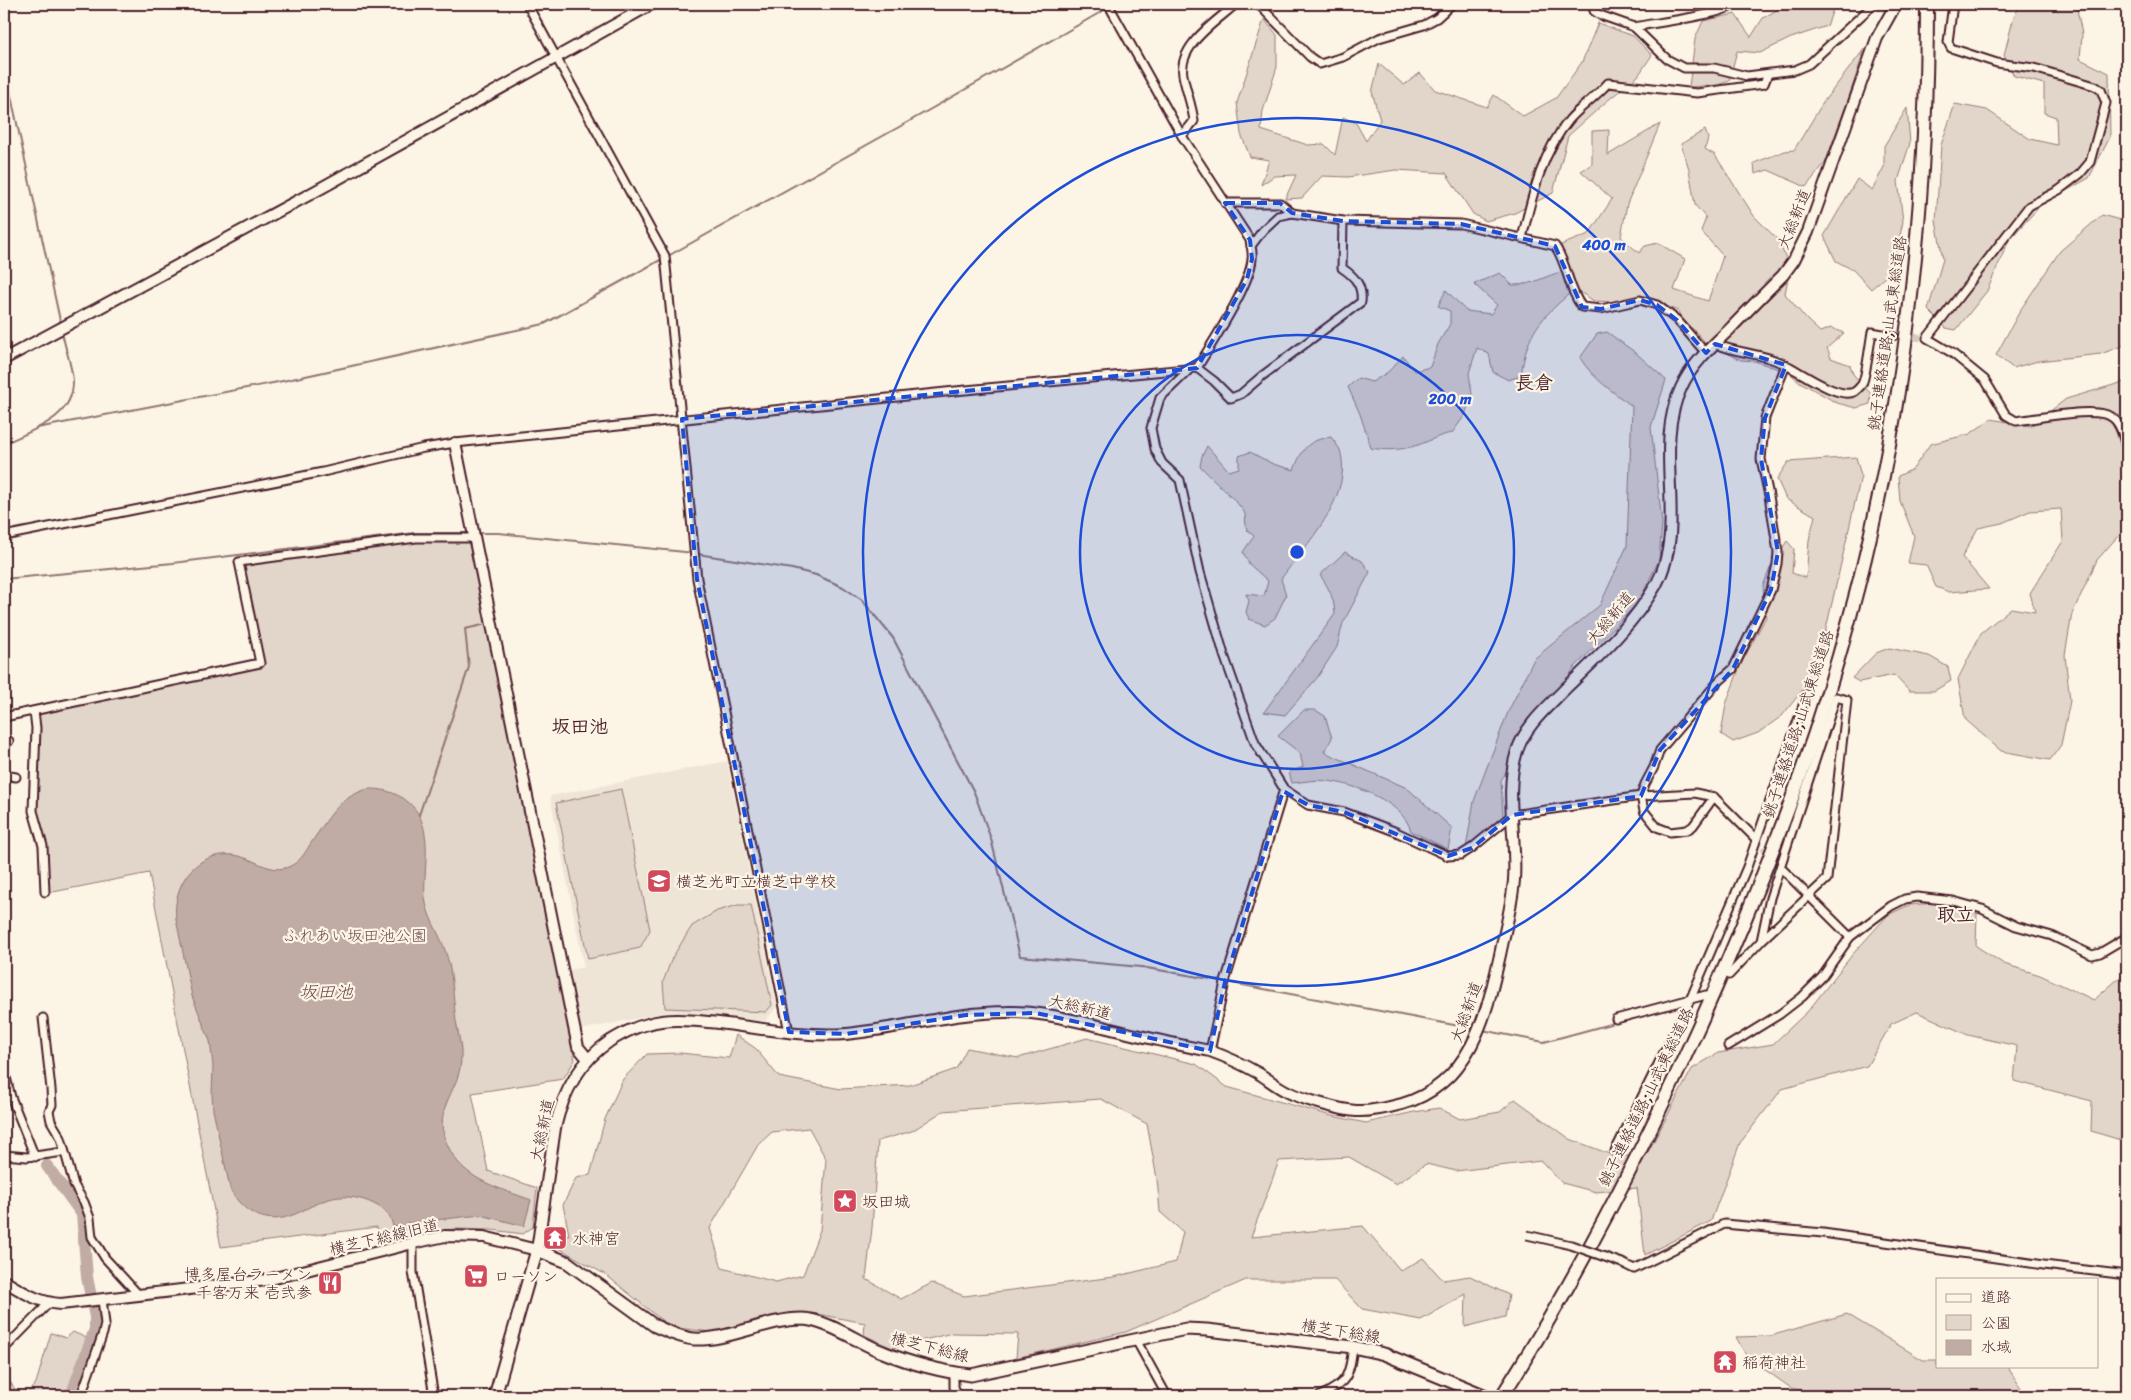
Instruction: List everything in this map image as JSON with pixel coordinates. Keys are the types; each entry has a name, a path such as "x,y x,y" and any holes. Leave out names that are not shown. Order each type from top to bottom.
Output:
{"highway":[{"name":"銚子連絡道路;山武東総道路","path":"1504,1393 1554,1310 1641,1148 1755,897 1811,745 1850,619 1878,499 1907,328 1917,234 1923,133 1927,4"}],"main road":[{"name":"横芝下総線","path":"537,1250 567,1262 655,1326 671,1333 694,1339 710,1338 778,1322 804,1319 822,1324 884,1353 954,1373 971,1375 1186,1329 1207,1330 1353,1346 1384,1354 1480,1395"},
{"path":"495,1396 537,1250"}],"street":[{"path":"527,4 557,56 664,256 697,578 789,1032"},
{"path":"4,359 314,192 652,4"},
{"path":"1108,4 1182,136 1250,240 1252,246 1252,259 1247,279 1194,369 1160,398 1151,428 1155,449 1162,463 1180,480 1200,572 1224,655 1255,743 1284,789 1308,805 1344,812 1448,856 1461,855 1472,848 1512,814 1641,796 1695,793 1714,796 1756,839"},
{"path":"1182,136 1194,120 1183,73 1187,52 1198,38 1236,4"},
{"path":"1258,4 1310,58 1320,64 1342,57 1379,38 1424,25 1437,18 1452,4"},
{"path":"1592,4 1594,11 1600,15 1634,27 1667,59 1684,68 1714,68 1747,76 1795,70 1809,64 1874,4"},
{"path":"1634,27 1708,15 1731,8 1734,4"},
{"name":"大総新道","path":"537,1250 559,1109 573,1080 588,1059 603,1046 624,1033 647,1024 667,1020 689,1020 789,1032 846,1034 966,1015 1036,1012 1210,1051 1232,1059 1290,1093 1356,1111 1384,1109 1411,1101 1432,1090 1452,1074 1472,1047 1487,1009 1494,982 1514,880 1515,836 1512,814 1512,772 1525,732 1624,628 1638,612 1656,584 1662,572 1669,539 1670,429 1674,407 1681,387 1698,361 1783,275 1794,260 1808,232 1876,38 1894,4"},
{"path":"1953,4 1948,42 1951,48 1997,63 2034,68 2095,86 2101,90 2106,103 2090,162 2080,174 2059,190 2029,206 1928,338 1952,352 1985,380 2006,416 2016,421 2085,413 2105,414 2115,419 2127,451"},
{"path":"1522,238 1537,178 1550,150 1569,120 1608,83 1697,93 1764,84 1768,74"},
{"path":"1225,203 1280,203 1292,213"},
{"path":"1252,246 1263,230 1278,216 1292,213 1343,221 1461,224 1522,238 1555,246 1560,254 1576,299 1582,307 1601,309 1640,300 1657,305 1677,320 1706,353"},
{"path":"4,536 323,472 424,448 455,443 955,390 1194,369 1214,381 1231,398 1361,302 1362,296 1355,277 1342,268 1343,221"},
{"path":"1715,344 1730,350 1769,357 1838,392 1854,392 1862,384 1872,332 1893,336"},
{"path":"1714,796 1693,826 1687,830 1670,832 1657,827 1644,811 1641,796 1660,750 1718,682 1733,668 1771,590 1778,552 1761,459 1765,418 1786,365"},
{"path":"455,443 578,1048 588,1059"},
{"path":"4,717 260,664 239,562 416,538 474,538"},
{"path":"1615,1151 1690,1000 1746,867 1782,771 1807,694"},
{"path":"1729,975 1761,940 1827,879 1847,700 1836,697 1770,898 1761,940"},
{"path":"34,712 36,728 33,811 43,846 45,892"},
{"path":"4,775 16,777"},
{"path":"1210,1051 1225,982 1284,789"},
{"path":"1781,868 1850,936"},
{"path":"1728,1046 1780,1014 1802,997 1822,977 1850,936 1891,906 1905,899 1918,897 1953,901 1982,909 2016,926 2052,936 2092,955 2100,953 2127,937"},
{"path":"1616,1019 1710,996"},
{"path":"43,1018 51,1089 52,1105 49,1111 51,1121 61,1138 74,1186 84,1202 90,1218 92,1237 105,1258 138,1294"},
{"path":"4,1069 11,1097 35,1157"},
{"path":"4,1155 35,1157 64,1152"},
{"path":"1526,1235 1570,1245 1634,1269 1724,1224 1822,1234 2127,1275"},
{"name":"横芝下総線旧道","path":"4,1281 36,1300 61,1304 267,1280 445,1236 491,1238 537,1250"},
{"path":"413,1243 413,1272 434,1396"},
{"path":"81,1396 104,1333 105,1324 102,1299"},
{"path":"4,1349 49,1303"},
{"path":"1136,1340 1167,1396"},
{"path":"1320,1396 1335,1389 1346,1380 1350,1370 1353,1346"},
{"path":"954,1373 956,1394 961,1396"}],"highlighted area":[{"path":"1225,203 1280,203 1292,213 1343,221 1461,224 1555,246 1582,307 1601,309 1640,300 1657,305 1677,320 1706,353 1715,344 1786,365 1765,418 1761,459 1778,552 1771,590 1733,669 1660,750 1641,796 1512,815 1472,848 1448,856 1344,812 1308,805 1283,791 1225,982 1210,1051 1036,1013 966,1015 846,1034 789,1032 697,579 682,419 1197,368 1247,279 1252,259 1250,240"}],"shaded area":[{"name":"横芝光町立横芝中学校","path":"727,761 777,1007 765,1021 667,1012 581,1030 569,970 584,967 550,796"}],"green space":[{"path":"1780,4 1835,4 1827,26 1791,38 1760,53 1737,51 1729,81 1718,85 1689,87 1695,39 1703,21 1735,14 1751,37 1763,18 1780,8"},
{"path":"2021,4 2076,4 2082,34 2080,59 2109,73 2110,137 2089,178 2041,205 2009,240 1987,291 1956,330 1946,328 1928,310 1943,259 1936,221 1941,145 1955,104 1987,110 2030,139 2057,145 2056,117 2044,113 2044,84 2014,76 2004,55 2014,16"},
{"path":"1264,19 1277,35 1277,67 1263,111 1261,130 1308,145 1324,144 1335,155 1343,117 1356,123 1366,141 1380,120 1372,92 1379,64 1404,85 1420,73 1435,90 1487,107 1494,95 1523,116 1556,98 1582,62 1598,23 1633,36 1652,55 1638,76 1568,136 1553,193 1515,213 1486,221 1473,214 1446,173 1396,170 1348,177 1322,176 1302,198 1285,199 1296,175 1274,176 1261,185 1269,160 1250,157 1241,134 1237,103"},
{"path":"1865,48 1825,163 1806,187 1768,170 1755,174 1754,163 1785,151 1794,150 1824,101"},
{"path":"1907,108 1910,143 1898,181 1903,221 1893,270 1871,289 1853,270 1836,261 1824,236 1857,179 1872,190 1884,167 1884,146"},
{"path":"1660,124 1627,204 1621,237 1639,253 1645,246 1658,243 1685,259 1674,290 1708,301 1723,256 1701,231 1706,218 1695,205 1689,169 1681,144 1705,130 1708,138 1705,149 1715,155 1754,216 1777,239 1786,258 1788,278 1785,294 1820,332 1831,328 1844,333 1827,348 1831,358 1850,365 1853,374 1871,394 1870,404 1856,408 1837,403 1800,382 1788,372 1754,361 1741,360 1705,342 1693,329 1683,324 1678,311 1640,296 1613,302 1594,301 1575,289 1553,308 1537,327 1527,348 1521,376 1508,380 1493,372 1489,354 1477,348 1469,373 1472,394 1465,415 1452,433 1406,448 1389,450 1371,448 1360,414 1348,387 1358,378 1372,382 1388,372 1403,356 1415,371 1430,367 1438,344 1450,324 1450,311 1438,306 1446,290 1466,311 1491,314 1497,305 1474,284 1500,273 1512,285 1521,285 1570,271 1561,245 1589,234 1612,199 1581,171 1592,164 1592,131 1609,130 1608,155"},
{"path":"2102,215 2127,222 2127,344 2101,354 2038,361 2013,368 1996,355 2021,309 2060,251"},
{"path":"1607,332 1636,353 1666,380 1651,427 1662,523 1659,560 1638,603 1574,668 1501,780 1503,817 1466,848 1474,801 1508,712 1534,659 1600,605 1627,546 1632,406 1597,379 1580,358 1597,334"},
{"path":"2127,381 2127,526 2097,560 2072,614 2065,655 2070,701 2061,745 2050,760 2001,751 1965,719 1958,679 1981,633 2011,608 2035,612 2030,593 2063,541 2061,509 2030,511 2002,523 1978,528 1962,557 1989,589 1949,592 1936,587 1926,565 1908,563 1914,536 1900,501 1898,476 1913,469 1930,444 1970,434 1991,419 2031,426 2066,399"},
{"path":"1331,437 1340,450 1342,468 1340,485 1334,503 1314,536 1281,579 1286,595 1275,618 1265,625 1249,619 1246,612 1249,601 1246,594 1264,596 1268,581 1249,564 1243,552 1254,536 1247,530 1243,510 1200,466 1202,456 1207,446 1229,471 1239,468 1239,456 1250,452 1273,464 1294,470 1306,447 1316,440"},
{"path":"1856,457 1861,476 1816,673 1782,716 1758,733 1733,742 1721,734 1726,704 1740,666 1766,617 1763,586 1771,566 1787,541 1794,549 1792,573 1806,578 1809,540 1815,516 1786,499 1777,479 1788,462"},
{"name":"ふれあい坂田池公園","path":"418,541 470,541 575,1060 563,1079 472,1093 488,1171 537,1188 533,1227 523,1234 492,1230 454,1229 426,1233 381,1244 377,1227 221,1247 149,873 48,893 46,843 36,811 38,718 42,712 264,666 243,564"},
{"path":"1345,552 1362,561 1370,572 1343,623 1337,647 1317,678 1285,715 1264,712 1335,614 1334,603 1320,575"},
{"path":"1889,648 1929,656 1948,667 1951,681 1934,691 1909,691 1894,675 1859,682 1852,678 1876,653"},
{"path":"1304,710 1315,710 1325,716 1332,738 1324,752 1407,788 1452,828 1448,849 1411,831 1398,811 1388,803 1364,790 1323,780 1292,783 1289,772 1303,767 1300,753 1278,736"},
{"path":"621,789 650,930 640,948 588,959 556,803"},
{"path":"1936,903 1977,913 1976,946 2004,964 2040,975 2094,1000 2127,971 2127,1142 2091,1131 2092,1101 2014,1081 2017,1046 1968,1035 1917,1012 1891,1024 1867,1066 1782,1089 1740,1143 1711,1221 1645,1255 1637,1188 1596,1192 1562,1183 1541,1161 1456,1171 1426,1164 1396,1184 1349,1157 1279,1161 1251,1237 1363,1226 1401,1271 1423,1258 1443,1280 1470,1276 1509,1295 1505,1317 1465,1327 1466,1294 1421,1320 1362,1309 1335,1280 1246,1280 1126,1332 1016,1358 1018,1334 952,1333 892,1348 864,1335 865,1323 806,1312 711,1332 670,1327 606,1275 550,1243 549,1233 569,1235 563,1205 576,1178 590,1175 605,1119 623,1079 647,1054 680,1053 729,1058 736,1035 755,1048 779,1077 841,1089 910,1085 956,1069 967,1048 1018,1058 1087,1038 1196,1064 1227,1087 1332,1116 1366,1123 1439,1108 1460,1119 1500,1112 1515,1099 1570,1139 1615,1156 1646,1156 1692,1069 1718,1053 1773,1044 1808,1011 1852,955 1888,915 1909,905","holes":["1101,1099 1147,1124 1157,1179 1160,1212 1183,1232 1176,1262 1114,1277 964,1296 932,1283 901,1299 866,1279 872,1228 878,1141 912,1131 943,1111","809,1128 826,1159 820,1230 803,1275 776,1282 722,1268 710,1228 758,1145 772,1132"]},
{"path":"738,905 751,905 772,1005 766,1012 665,1008 663,982 672,958 692,926 717,911"},
{"path":"1847,1314 1923,1360 1936,1360 1936,1368 2008,1368 2026,1396 1831,1396 1791,1388 1747,1357 1736,1337 1770,1336"},
{"path":"73,1332 89,1339 67,1396 25,1396 36,1383 51,1333 66,1338"},
{"path":"9,1380 16,1391 23,1396 4,1396 4,1382"}],"water":[{"name":"坂田池","path":"368,789 383,790 397,795 415,809 423,825 426,845 426,904 448,958 461,1050 456,1082 443,1113 444,1137 451,1152 466,1170 486,1183 531,1200 524,1226 481,1215 407,1223 408,1229 402,1230 400,1226 393,1227 389,1216 378,1206 349,1197 322,1201 290,1216 271,1219 254,1214 247,1209 234,1196 230,1188 213,1110 213,1066 210,1041 192,996 176,919 178,894 182,883 197,865 219,855 233,855 279,869 294,864 304,855 341,803 349,797"}],"waterway":[{"path":"668,256 1115,4"},
{"path":"4,64 61,325"},
{"path":"37,428 278,382 544,324 664,258"},
{"path":"4,444 49,422 66,405 71,394 73,381 62,332"},
{"path":"4,579 173,563 415,533 469,533"},
{"path":"477,533 498,533 685,552 792,569 816,575 843,587 862,600 893,638 974,792 991,839 1020,956 1141,967 1222,981"},
{"path":"419,815 469,667 465,629 483,625"},
{"path":"1227,982 1475,1029"},
{"path":"1482,1030 1544,1042 1636,1017"},
{"path":"47,1166 82,1214 87,1277 95,1317 95,1329 71,1396"}],"tunnel":[{"path":"1893,336 1927,338"},
{"path":"1756,839 1781,868"}],"place":[{"name":"横芝光町立横芝中学校","path":"659,881"},
{"name":"坂田城","path":"845,1201"},
{"name":"水神宮","path":"555,1238"},
{"name":"ローソン","path":"476,1276"},
{"name":"博多屋台ラーメン 千客万来 壱弐参","path":"330,1283"},
{"name":"稲荷神社","path":"1725,1362"}],"district":[{"name":"長倉","path":"1534,382"},
{"name":"坂田池","path":"580,726"},
{"name":"取立","path":"1956,914"}]}
